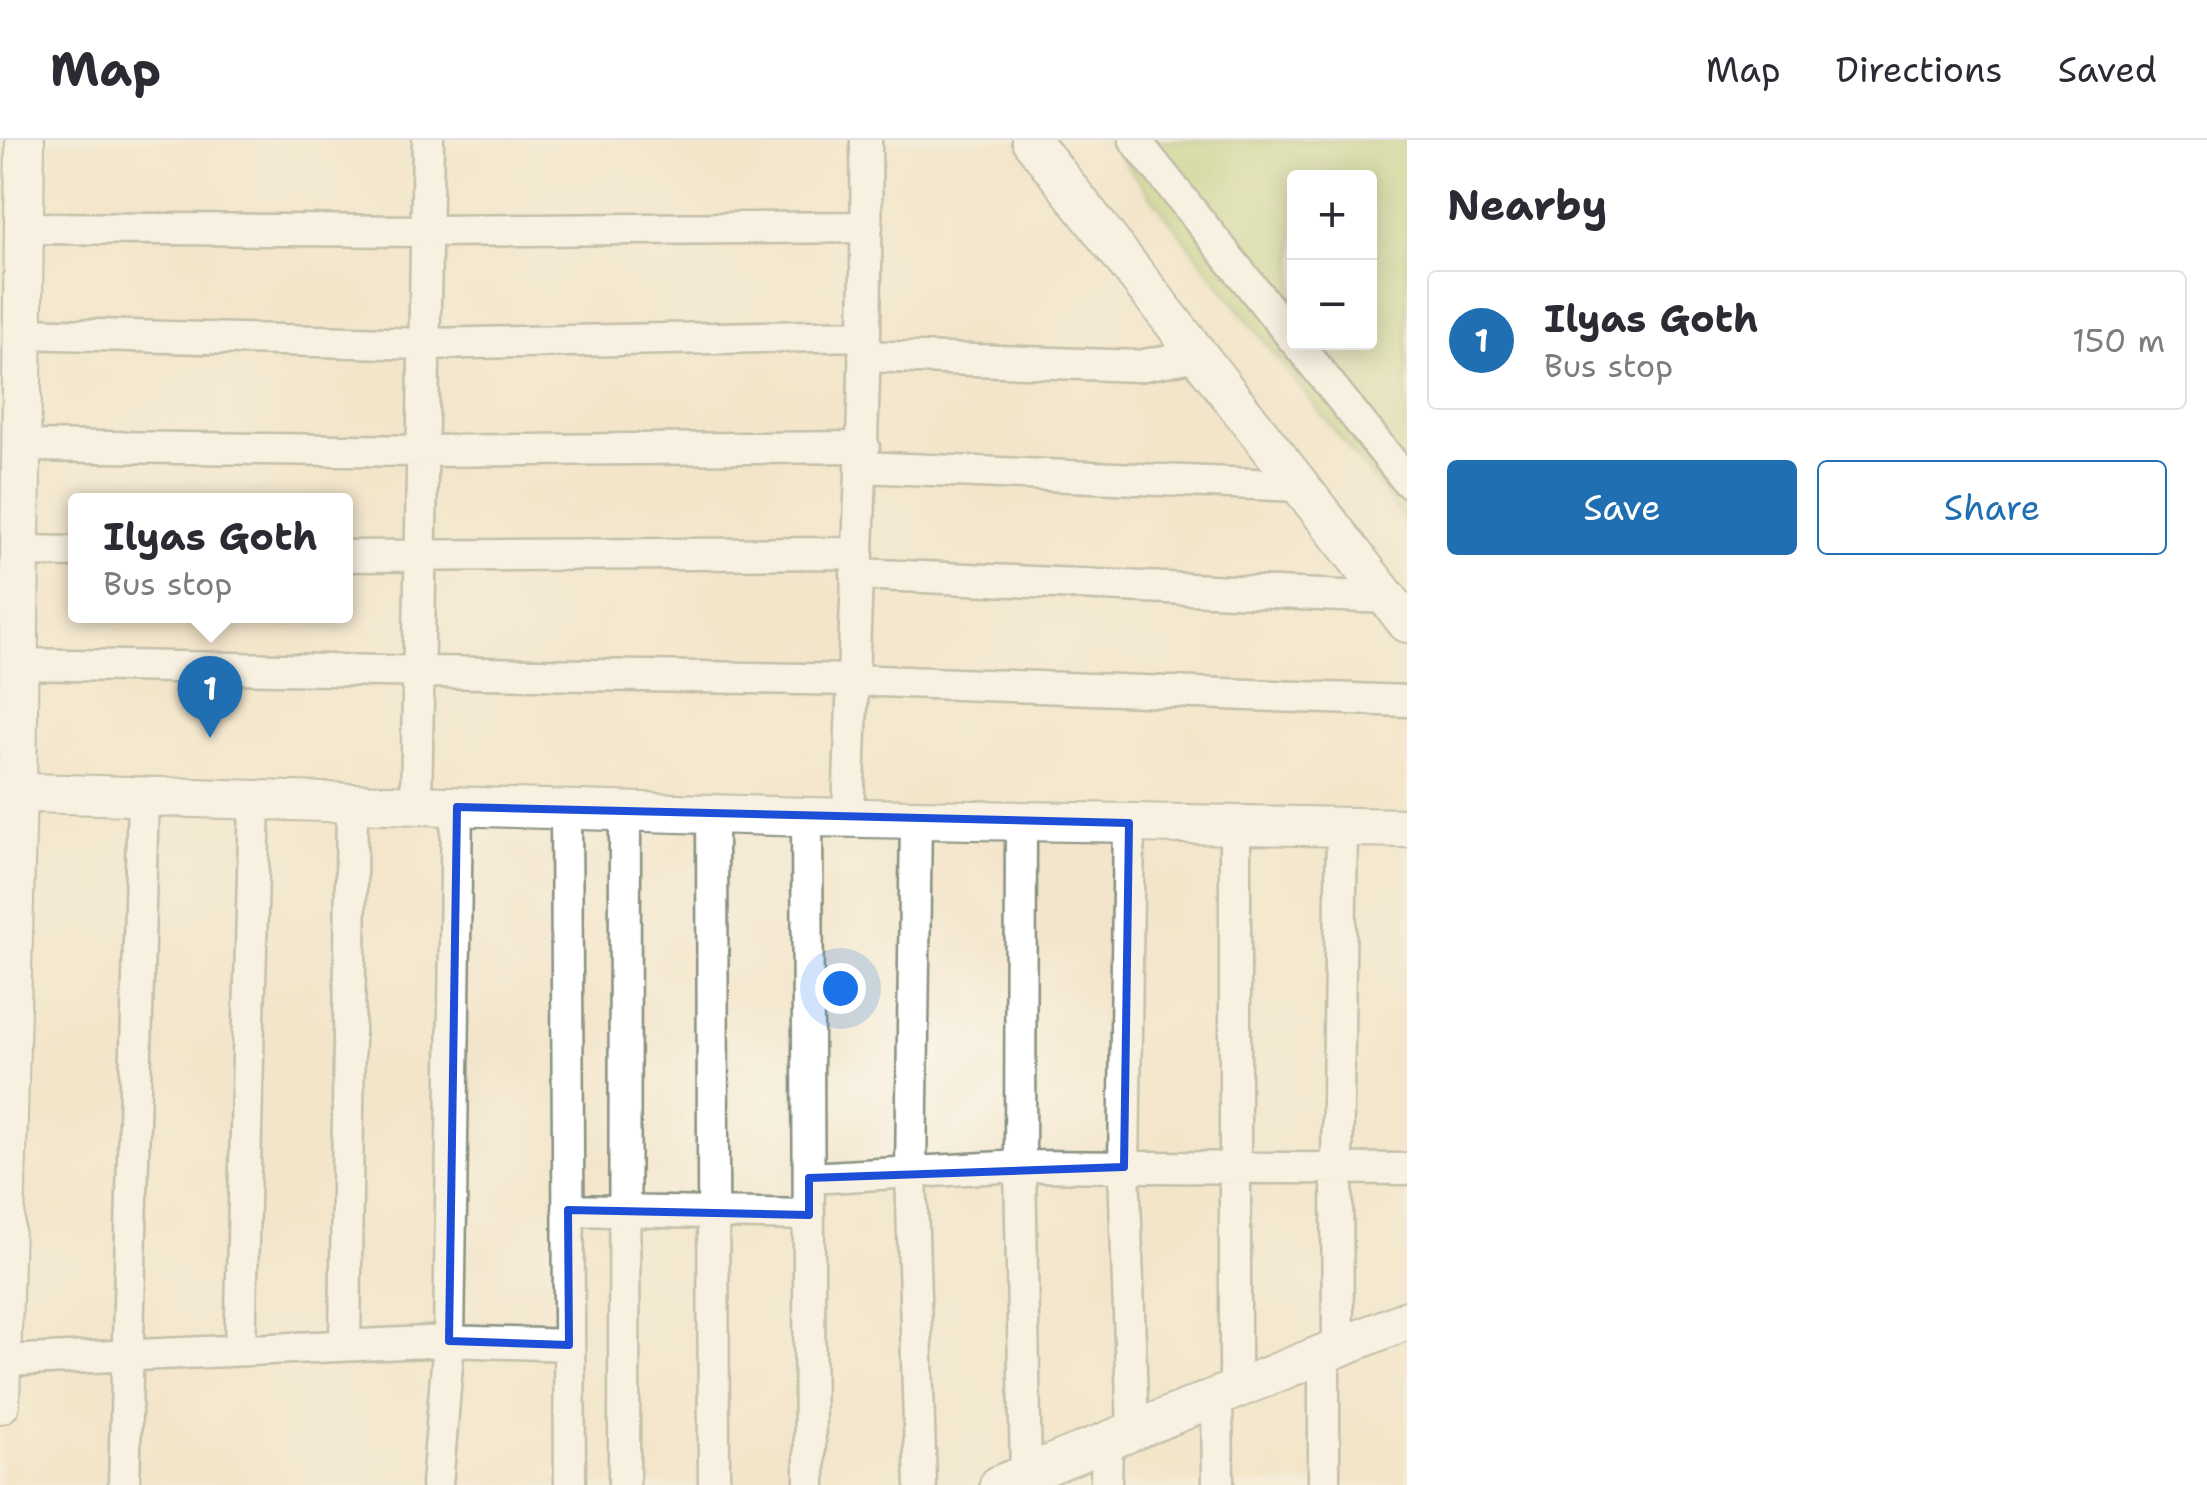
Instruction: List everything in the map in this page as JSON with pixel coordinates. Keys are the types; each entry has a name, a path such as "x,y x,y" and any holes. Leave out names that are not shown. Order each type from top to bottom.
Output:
{"street":[{"path":"0,1404 9,792 20,664 16,422 24,333 25,140"},
{"path":"416,806 428,140"},
{"path":"848,817 863,457 866,140"},
{"path":"1031,140 1397,610"},
{"path":"1135,140 1287,331"},
{"path":"24,228 867,228"},
{"path":"24,333 425,344 864,346 1138,366 1198,355"},
{"path":"1302,350 1407,481"},
{"path":"16,422 423,451 863,457 1299,486"},
{"path":"21,551 68,552"},
{"path":"353,556 856,564 1397,610"},
{"path":"20,664 852,680 1407,701"},
{"path":"9,792 416,806 1407,828"},
{"path":"124,1485 143,797"},
{"path":"240,1350 255,800"},
{"path":"345,1346 352,804"},
{"path":"437,1485 449,1341 456,806"},
{"path":"566,809 570,1485"},
{"path":"624,1485 625,810"},
{"path":"712,812 714,1485"},
{"path":"807,816 810,1485"},
{"path":"916,818 912,1172 920,1485"},
{"path":"1021,820 1020,1166 1013,1479 1407,1320"},
{"path":"1106,1485 1120,1436 1129,823"},
{"path":"1218,1485 1226,1393 1233,1168 1234,824"},
{"path":"1324,1485 1337,1169 1342,826"},
{"path":"808,1178 1020,1166 1407,1170"},
{"path":"568,1210 808,1215"},
{"path":"2,1361 449,1341 569,1345"}],"highlighted area":[{"path":"457,807 1129,823 1124,1167 809,1178 809,1215 568,1210 569,1345 449,1341"}],"green space":[{"path":"1107,140 1407,140 1407,523"}],"place":[{"name":"Ilyas Goth","path":"210,738"}]}
